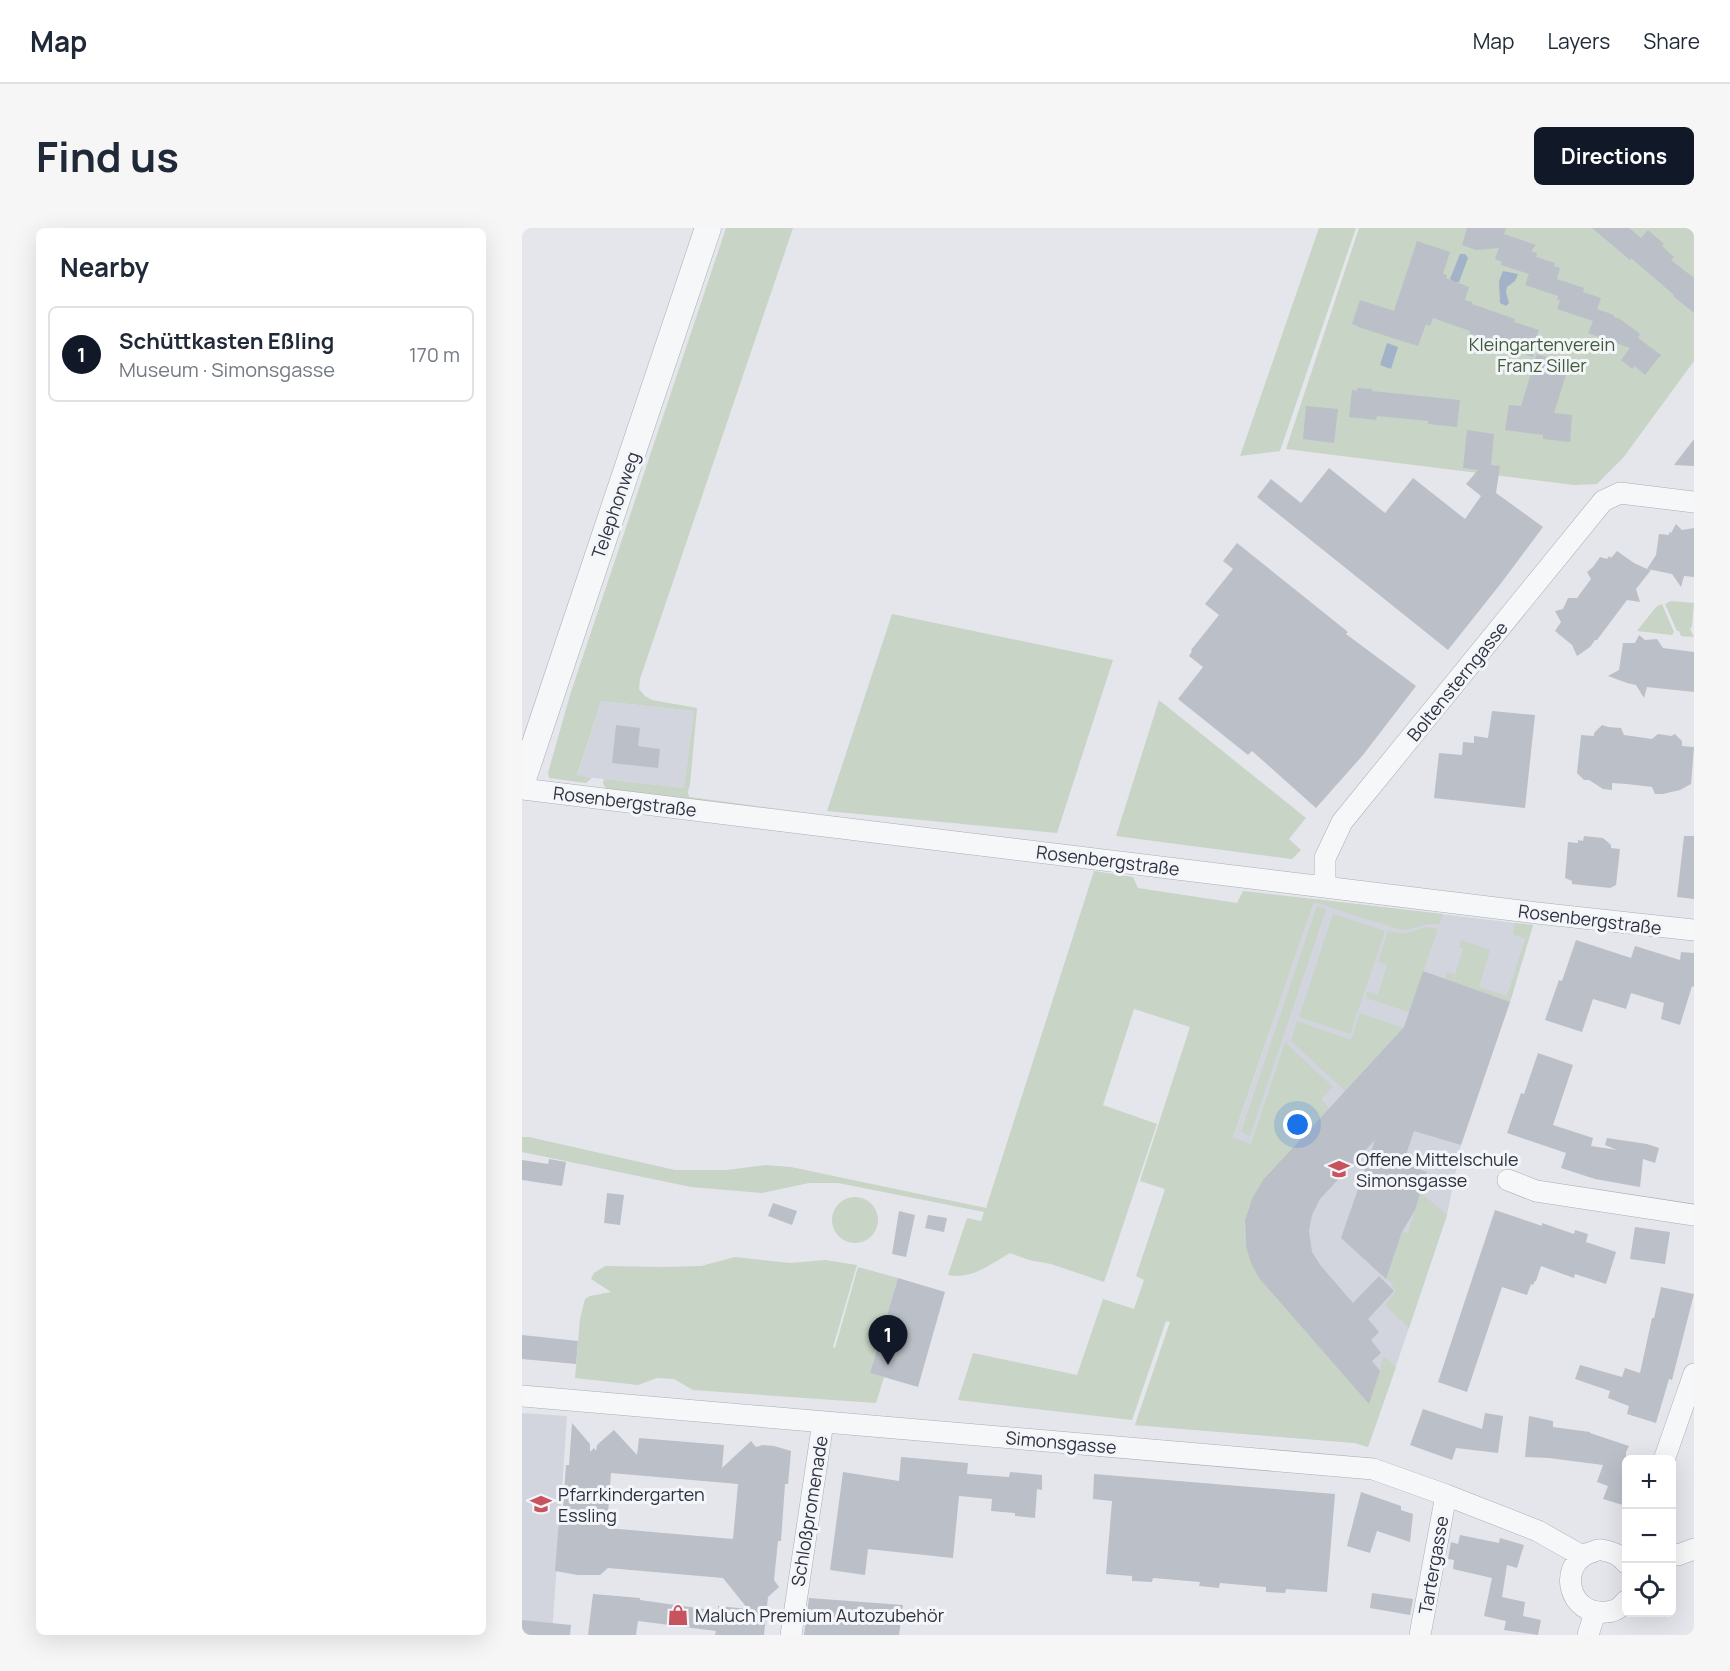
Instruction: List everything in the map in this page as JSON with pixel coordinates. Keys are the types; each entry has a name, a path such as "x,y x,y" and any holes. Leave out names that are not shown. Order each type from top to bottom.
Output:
{"street":[{"name":"Telephonweg","path":"522,782 708,228"},
{"name":"Boltensterngasse","path":"1325,886 1325,858 1342,822 1603,501 1620,493 1694,502"},
{"name":"Rosenbergstraße","path":"522,789 1537,913 1694,930"},
{"path":"1508,1180 1536,1191 1694,1215"},
{"path":"1667,1455 1694,1374"},
{"name":"Simonsgasse","path":"522,1396 1373,1469 1538,1531 1582,1556"},
{"name":"Schloßpromenade","path":"791,1635 823,1422"},
{"name":"Tartergasse","path":"1420,1635 1446,1495"},
{"path":"1622,1556 1599,1550 1582,1556 1575,1564 1570,1581 1575,1599 1584,1608 1595,1613 1615,1611 1622,1605"},
{"path":"1588,1635 1595,1613"}],"shaded area":[{"path":"601,701 694,711 684,788 577,776"},
{"name":"Offene Mittelschule Simonsgasse","path":"1315,899 1533,925 1510,1002 1461,1145 1447,1215 1395,1369 1368,1447 1355,1443 1135,1425"},
{"name":"Pfarrkindergarten Essling","path":"522,1413 567,1416 552,1635 522,1635"}],"green space":[{"path":"726,228 793,228 640,679 639,689 652,700 697,708 689,797 802,812 606,789 604,779 684,788 694,711 601,701 577,775 592,778 586,783 549,778 548,773 570,695"},
{"path":"1319,228 1356,228 1280,451 1240,456"},
{"name":"Kleingartenverein Franz Siller","path":"1359,228 1694,228 1694,361 1623,458 1597,484 1574,485 1286,449"},
{"path":"1671,601 1694,603 1690,629 1694,637 1681,636 1677,631 1665,604"},
{"path":"1662,604 1674,632 1672,635 1637,631 1656,607"},
{"path":"892,614 1113,660 1057,833 827,811"},
{"path":"1159,700 1306,818 1289,839 1301,850 1292,859 1116,836"},
{"path":"1094,871 1133,877 1138,888 1237,903 1243,891 1443,914 1439,925 1428,924 1401,930 1314,902 1233,1138 1251,1144 1285,1042 1333,1087 1321,1099 1329,1108 1273,1171 1253,1198 1244,1226 1245,1242 1259,1278 1369,1403 1384,1356 1396,1367 1368,1447 1355,1443 1135,1425 1170,1322 1166,1321 1132,1420 958,1400 973,1353 1077,1375 1103,1299 1134,1309 1144,1280 1136,1276 1165,1189 1140,1181 1190,1027 1134,1009 1103,1105 1157,1124 1104,1282 1010,1253 973,1273 948,1275 967,1218 981,1221 984,1212 838,1183 809,1183 762,1193 691,1187 522,1152 522,1137 529,1137 675,1170 727,1170 766,1165 791,1167 986,1208"},
{"path":"1317,906 1326,909 1250,1136 1241,1132"},
{"path":"1333,914 1385,931 1350,1034 1299,1017"},
{"path":"1515,923 1533,925 1510,1002 1467,987 1448,989 1451,981 1445,979 1447,972 1455,975 1463,949 1459,947 1461,940 1490,950 1479,987 1507,996 1525,939 1513,934"},
{"path":"1426,927 1438,929 1409,1012 1366,998 1367,992 1378,995 1387,965 1378,962 1388,931 1404,933"},
{"path":"1360,1013 1403,1028 1345,1091 1291,1041 1297,1021 1351,1040"},
{"path":"1420,1192 1447,1215 1409,1328 1385,1305 1396,1291 1392,1287 1393,1284 1373,1268 1375,1260 1388,1273 1403,1231 1408,1233"},
{"path":"855,1197 871,1204 878,1220 871,1236 855,1243 839,1236 832,1220 839,1204"},
{"path":"735,1257 790,1263 825,1260 857,1265 833,1347 835,1348 858,1267 898,1278 870,1373 884,1377 876,1403 693,1390 674,1379 657,1378 638,1385 575,1378 580,1319 585,1299 611,1292 591,1279 594,1273 605,1266 701,1266"}],"water":[{"path":"1460,254 1465,254 1468,258 1459,282 1454,282 1450,279"},
{"path":"1503,271 1518,274 1515,281 1507,287 1509,303 1506,306 1500,303 1499,281"},
{"path":"1387,343 1398,347 1391,369 1380,365"}],"building":[{"path":"1467,228 1506,228 1504,234 1536,245 1531,251 1537,253 1536,257 1555,263 1554,266 1560,268 1557,279 1584,288 1583,292 1601,298 1597,309 1614,315 1640,334 1638,338 1661,355 1660,357 1645,375 1635,366 1632,369 1621,360 1630,348 1588,333 1593,321 1557,309 1560,300 1557,300 1558,296 1525,285 1529,274 1501,265 1502,262 1495,259 1499,248 1476,250 1462,245"},
{"path":"1592,228 1629,228 1641,238 1648,230 1664,244 1662,246 1674,257 1671,260 1694,278 1694,313 1631,258 1630,260"},
{"path":"1417,241 1450,252 1443,274 1447,275 1446,278 1469,287 1465,300 1515,319 1514,322 1539,330 1537,335 1540,336 1533,357 1433,318 1430,326 1426,324 1418,346 1352,324 1360,300 1394,311"},
{"path":"1537,354 1569,365 1554,413 1572,415 1570,442 1543,439 1543,435 1505,430 1509,405 1521,406"},
{"path":"1357,388 1460,400 1457,427 1428,424 1428,421 1377,416 1376,420 1349,417 1352,390 1357,391"},
{"path":"1306,406 1338,409 1334,443 1303,439"},
{"path":"1467,430 1494,434 1491,465 1500,466 1496,493 1543,527 1448,650 1257,497 1271,479 1301,503 1329,468 1385,513 1413,478 1465,519 1481,496 1466,484 1478,470 1463,468"},
{"path":"1694,439 1694,466 1674,465"},
{"path":"1676,524 1682,530 1694,528 1694,577 1684,576 1681,587 1672,574 1648,569 1651,570 1636,589 1640,602 1627,600 1597,640 1577,656 1572,645 1555,631 1561,622 1555,611 1563,609 1568,598 1577,598 1591,579 1587,572 1600,557 1607,559 1609,556 1611,558 1617,551 1647,569 1656,555 1659,534 1669,535"},
{"path":"1237,543 1348,632 1346,634 1416,686 1363,755 1316,808 1252,751 1248,755 1178,699 1203,667 1189,656 1191,650 1219,615 1205,604 1233,569 1223,561"},
{"path":"1639,635 1645,640 1657,639 1663,648 1694,652 1694,692 1647,687 1644,698 1636,685 1608,676 1619,670 1623,643 1635,643"},
{"path":"1492,711 1535,715 1525,808 1434,798 1439,753 1462,755 1463,742 1474,743 1474,736 1488,738"},
{"path":"616,725 640,728 638,746 660,749 658,768 612,763"},
{"path":"1602,725 1621,728 1624,735 1652,739 1658,734 1671,736 1675,734 1682,741 1682,746 1694,747 1691,784 1680,790 1655,794 1652,787 1612,783 1612,790 1603,789 1589,780 1584,780 1577,773 1581,735 1594,736"},
{"path":"1584,836 1603,838 1611,845 1611,848 1620,849 1616,885 1610,888 1572,884 1572,881 1565,878 1568,842 1578,843 1578,840 1583,841"},
{"path":"1684,836 1694,836 1694,899 1677,897"},
{"path":"1576,940 1631,958 1635,946 1680,960 1681,952 1694,953 1694,987 1692,986 1680,1025 1661,1019 1664,1003 1631,993 1626,1009 1593,999 1582,1032 1545,1020"},
{"path":"1423,971 1510,1002 1461,1145 1414,1131 1403,1164 1427,1172 1415,1210 1402,1232 1386,1279 1341,1238 1375,1140 1320,1199 1312,1215 1309,1231 1312,1252 1353,1303 1379,1276 1394,1291 1368,1319 1379,1332 1371,1340 1381,1353 1372,1361 1380,1371 1369,1404 1259,1278 1246,1247 1245,1220 1252,1199 1263,1180 1404,1027"},
{"path":"1538,1053 1573,1065 1553,1125 1593,1138 1591,1146 1617,1150 1605,1145 1607,1138 1659,1148 1655,1163 1643,1159 1640,1187 1595,1179 1561,1168 1566,1153 1507,1133"},
{"path":"549,1159 566,1162 562,1186 522,1180 522,1160 548,1164"},
{"path":"607,1193 624,1195 620,1225 604,1223"},
{"path":"773,1203 797,1211 792,1225 768,1216"},
{"path":"1495,1210 1542,1226 1542,1223 1574,1234 1575,1230 1588,1234 1586,1242 1616,1252 1606,1284 1575,1274 1574,1278 1541,1266 1536,1281 1533,1285 1531,1284 1527,1295 1502,1287 1467,1392 1438,1382"},
{"path":"899,1211 915,1215 906,1257 892,1254"},
{"path":"928,1215 947,1218 944,1232 925,1228"},
{"path":"1635,1227 1670,1232 1665,1264 1630,1259"},
{"path":"898,1278 945,1292 918,1387 870,1373"},
{"path":"1661,1287 1694,1294 1672,1380 1669,1379 1656,1423 1627,1414 1629,1406 1608,1398 1610,1391 1575,1379 1580,1365 1622,1377 1625,1368 1640,1373"},
{"path":"522,1335 578,1341 576,1364 522,1359"},
{"path":"1423,1409 1482,1429 1485,1413 1503,1416 1498,1453 1456,1448 1452,1460 1410,1445"},
{"path":"1529,1416 1553,1421 1553,1427 1590,1432 1629,1446 1626,1455 1622,1455 1622,1505 1603,1499 1608,1486 1597,1482 1603,1465 1525,1457"},
{"path":"572,1423 590,1444 590,1452 594,1448 596,1451 597,1445 614,1430 637,1455 639,1438 724,1445 722,1468 751,1441 756,1447 774,1446 791,1451 788,1484 785,1484 781,1541 778,1541 774,1580 779,1587 768,1597 764,1635 715,1635 716,1631 638,1621 636,1635 588,1635 593,1594 640,1598 640,1600 718,1611 718,1606 748,1609 723,1578 608,1568 600,1575 578,1575 555,1571 559,1521 562,1522 566,1465 569,1465","holes":["611,1473 738,1484 733,1539 607,1528"]},
{"path":"901,1457 968,1463 967,1474 1009,1477 1010,1472 1042,1475 1042,1490 1037,1489 1035,1518 991,1511 992,1499 959,1496 953,1558 868,1549 865,1575 830,1570 843,1472 899,1481"},
{"path":"1094,1474 1335,1494 1327,1592 1286,1589 1285,1593 1266,1592 1266,1587 1220,1583 1219,1588 1199,1586 1200,1582 1153,1578 1152,1582 1132,1581 1132,1576 1106,1574 1112,1501 1093,1499"},
{"path":"1361,1492 1401,1506 1401,1510 1413,1514 1410,1542 1377,1531 1370,1553 1347,1546"},
{"path":"1460,1535 1499,1543 1500,1538 1524,1545 1517,1568 1507,1565 1502,1597 1525,1602 1523,1616 1541,1620 1538,1635 1504,1630 1506,1621 1484,1616 1492,1578 1453,1569 1454,1560 1448,1559 1451,1542 1458,1544"},
{"path":"1372,1593 1413,1599 1410,1615 1370,1608"},
{"path":"809,1598 903,1605 899,1635 804,1635"},
{"path":"522,1620 571,1625 570,1635 522,1635"}],"place":[{"name":"Offene Mittelschule Simonsgasse","path":"1339,1169"},
{"name":"Schüttkasten Eßling","path":"888,1365"},
{"name":"Pfarrkindergarten Essling","path":"541,1504"},
{"name":"Maluch Premium Autozubehör","path":"678,1615"}]}
